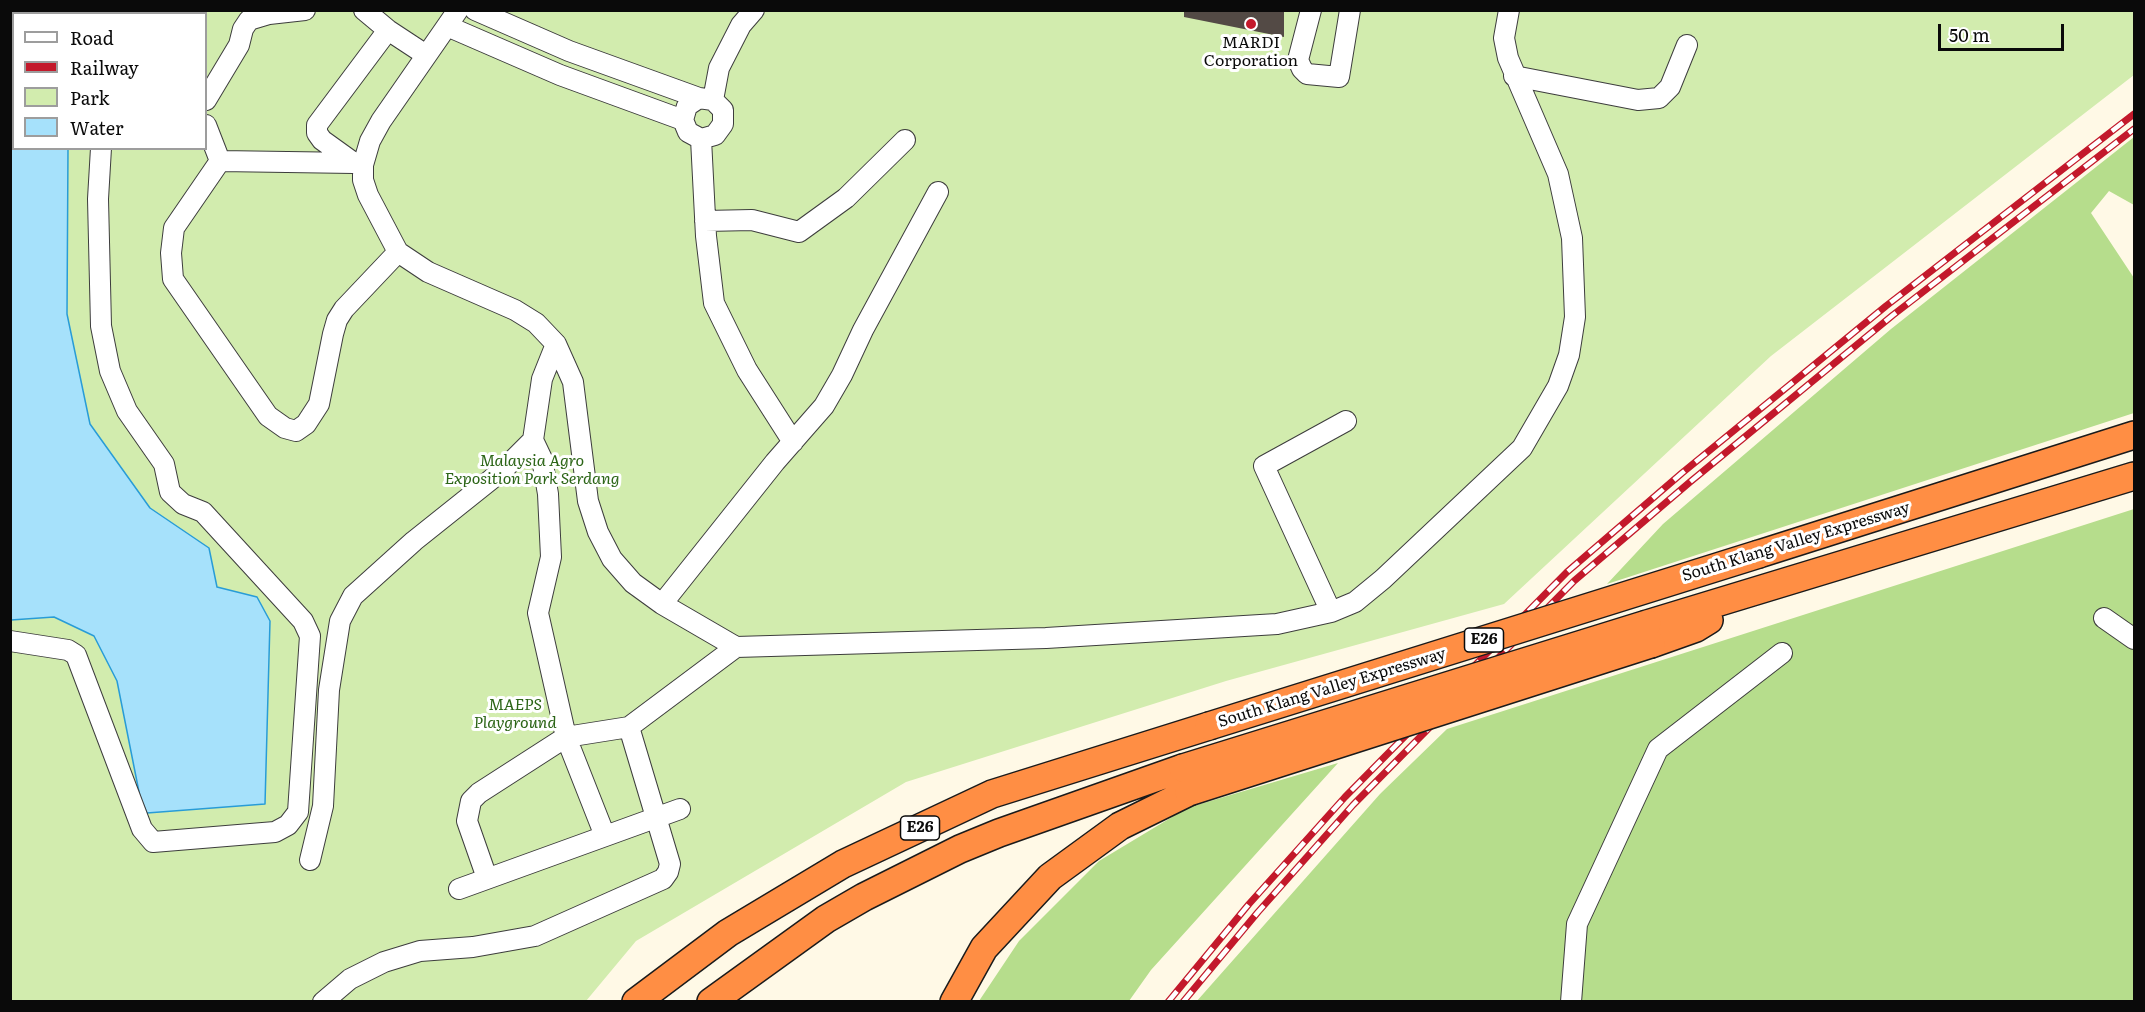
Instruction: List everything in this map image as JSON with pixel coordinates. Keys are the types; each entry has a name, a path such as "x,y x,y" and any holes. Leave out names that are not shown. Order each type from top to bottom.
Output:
{"highway":[{"name":"South Klang Valley Expressway","path":"636,1002 728,933 843,864 992,794 2134,435"},
{"name":"South Klang Valley Expressway","path":"711,1002 826,919 864,897 999,832 1186,780 1649,634 1765,588 2134,476"},
{"path":"954,1002 984,948 1050,877 1186,780"}],"street":[{"path":"207,98 239,45 243,29 249,20 269,14 305,10"},
{"path":"364,10 426,56"},
{"path":"475,10 569,51 706,99 723,110 723,124 715,135 701,139 688,132 683,120 687,106 706,99 741,25 754,10"},
{"path":"1311,10 1298,60 1307,74 1339,77 1350,10"},
{"path":"388,30 317,125 317,133 322,140 358,164 368,195 398,252 428,272 514,310 536,323 556,344 573,382 588,501 598,532 612,559 633,583 662,604 736,647 1057,638 1277,624 1331,612 1355,602 1383,579 1522,448 1558,386 1569,355 1575,317 1572,238 1557,174 1514,76 1503,38 1509,10"},
{"path":"358,164 381,121 452,18 560,75 683,120"},
{"path":"1514,76 1638,100 1659,98 1670,87 1688,45"},
{"path":"560,75 569,51"},
{"path":"207,128 220,160"},
{"path":"701,139 705,221 714,303 747,370 793,442"},
{"path":"705,221 752,220 799,232 846,198 905,140"},
{"path":"10,641 68,650 76,655 142,829 153,842 275,832 288,825 298,812 310,636 303,621 203,512 183,504 170,492 164,464 127,411 110,371 101,326 98,199 101,150"},
{"path":"220,160 358,164"},
{"path":"220,160 174,228 171,253 173,279 268,416 285,428 296,431 306,424 319,404 337,320 344,309 398,252"},
{"path":"662,604 824,406 938,192"},
{"path":"556,344 542,379 533,440 542,459 548,494 551,557 538,619 566,737 605,836"},
{"path":"1331,612 1264,466 1346,421"},
{"path":"310,860 323,806 329,690 340,621 352,596 414,541 503,470 533,440"},
{"path":"2104,618 2134,639"},
{"path":"487,878 467,820 471,801 479,793 566,737 628,727 736,647"},
{"path":"1571,1002 1577,924 1658,749 1782,652"},
{"path":"323,1002 350,979 384,962 420,951 473,947 535,936 663,879 670,864 628,727"},
{"path":"459,888 680,809"}],"green space":[{"name":"Malaysia Agro Exposition Park Serdang","path":"2134,10 2134,75 1771,356 1504,604 1226,681 906,782 636,941 586,1001 11,1002 10,11"},
{"path":"2134,137 2134,205 2109,191 2091,213 2134,278 2134,413 1607,584 1663,524 1891,329"},
{"path":"2134,509 2134,1001 1196,1002 1380,794 1447,729"},
{"path":"1338,763 1151,970 1129,1001 979,1001 1019,941 1099,861 1187,808"}],"water":[{"path":"11,11 88,11 12,12 12,150 68,150 67,314 90,424 150,508 209,548 217,587 257,597 270,621 265,804 147,813 140,797 117,681 94,636 54,617 11,620"}],"building":[{"name":"MARDI Corporation","path":"1184,10 1284,10 1284,37 1184,17"}],"railway":[{"path":"1168,1002 1249,904 1345,797 1567,572 1682,473 1886,306 2134,114"},
{"path":"1183,1002 1258,912 1353,805 1574,581 1893,315 2134,129"}],"place":[{"name":"MARDI Corporation","path":"1251,24"}],"park label":[{"name":"MAEPS Playground","path":"515,714"}]}
